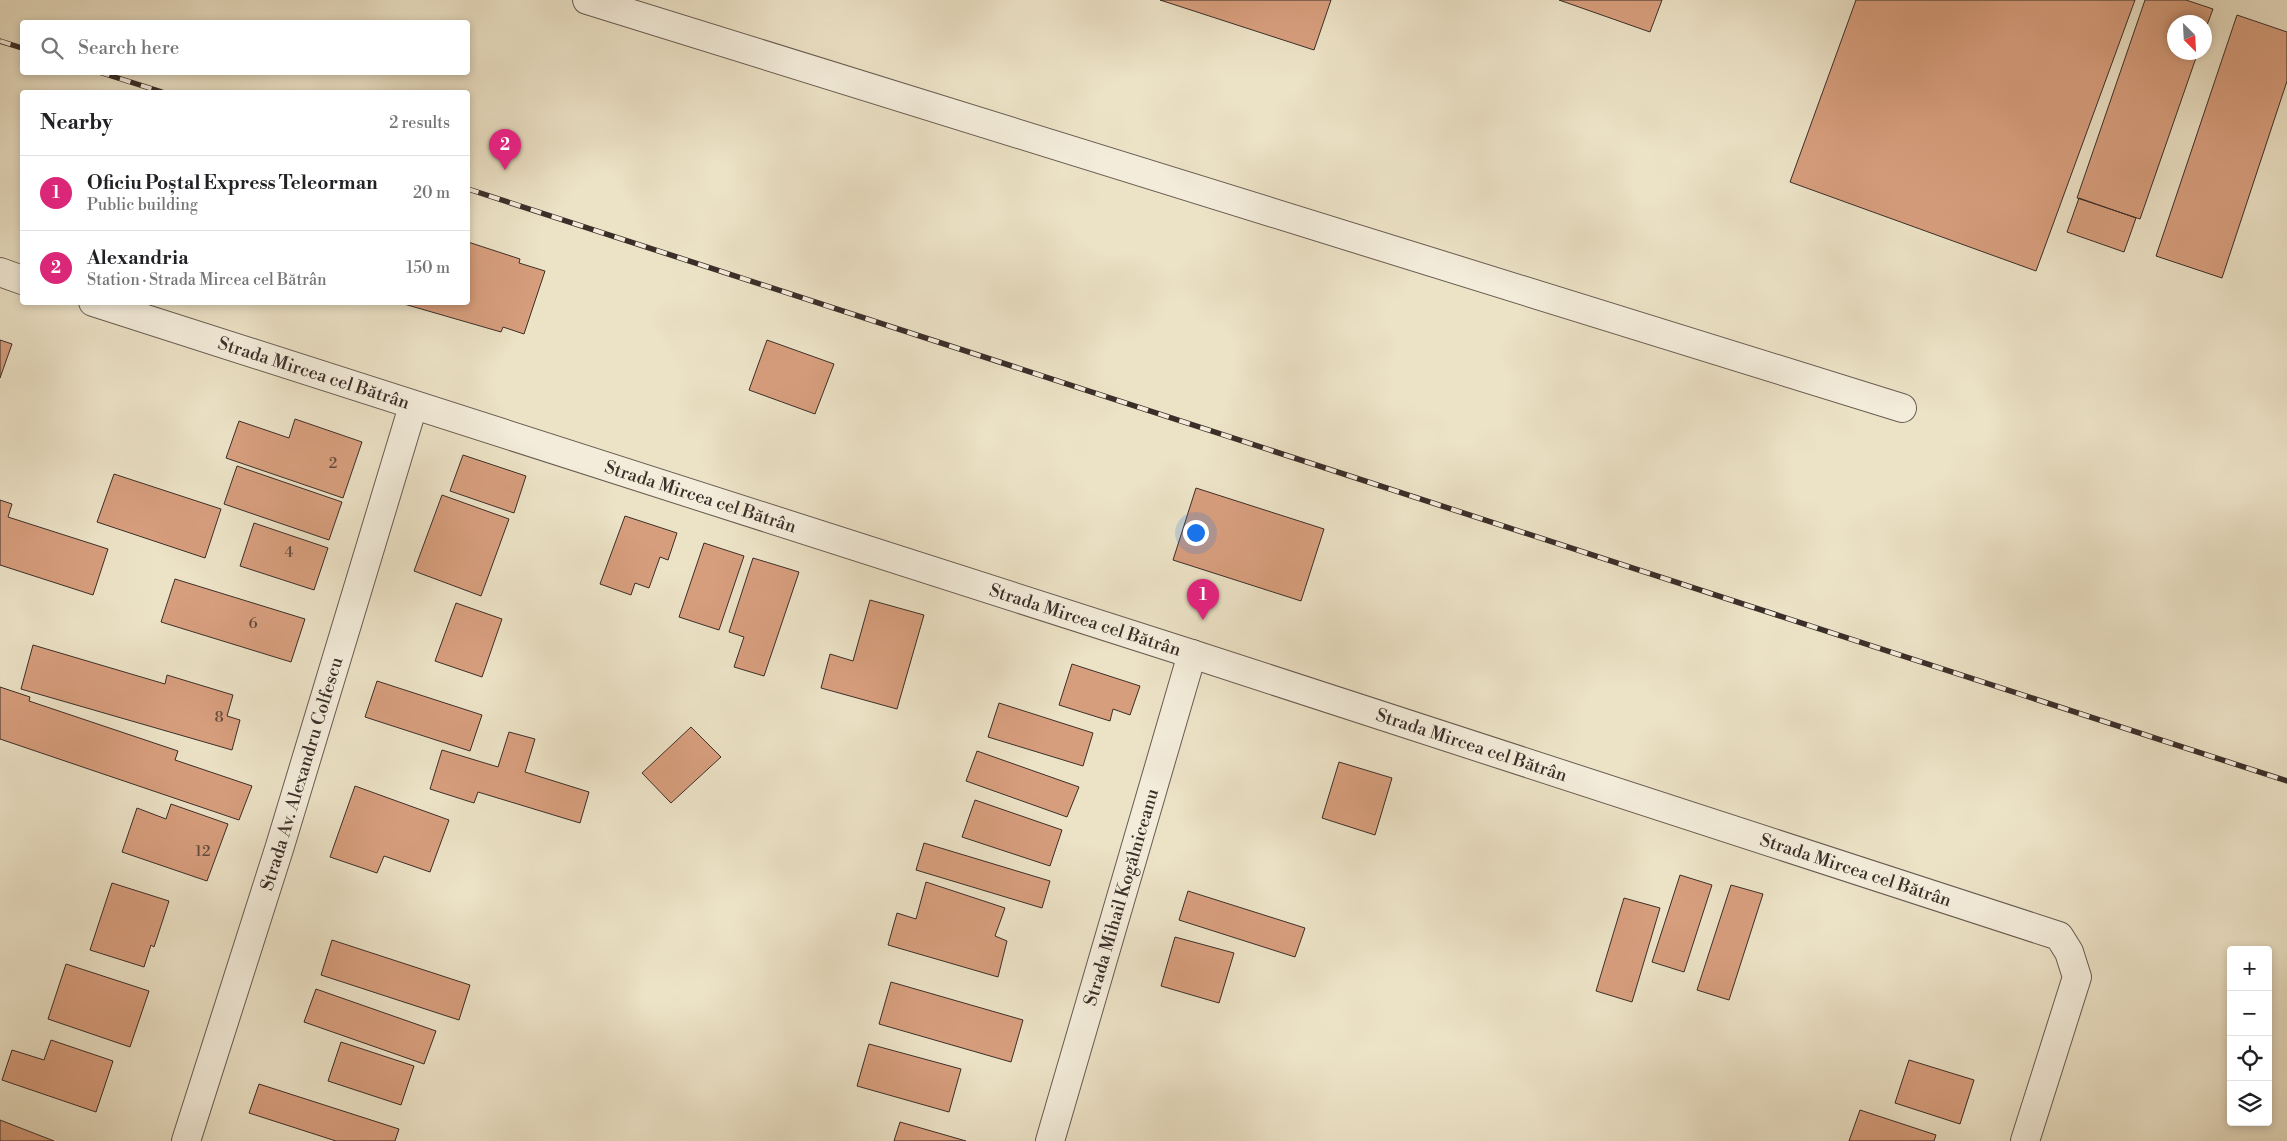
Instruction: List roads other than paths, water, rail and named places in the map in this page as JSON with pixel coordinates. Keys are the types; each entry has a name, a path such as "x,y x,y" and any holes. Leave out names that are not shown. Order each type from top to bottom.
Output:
{"street":[{"path":"587,0 1902,408"},
{"path":"0,272 20,279"},
{"name":"Strada Mircea cel Bătrân","path":"102,305 1192,654 2059,936 2070,952 2077,977 2025,1141"},
{"name":"Strada Av. Alexandru Colfescu","path":"186,1141 280,846 413,406"},
{"name":"Strada Mihail Kogălniceanu","path":"1050,1141 1192,654"}],"railway":[{"path":"0,41 20,47"},
{"path":"108,75 156,90"},
{"path":"470,190 2287,781"}],"place":[{"name":"Alexandria","path":"505,170"},
{"name":"Oficiu Poștal Express Teleorman","path":"1203,620"}]}
